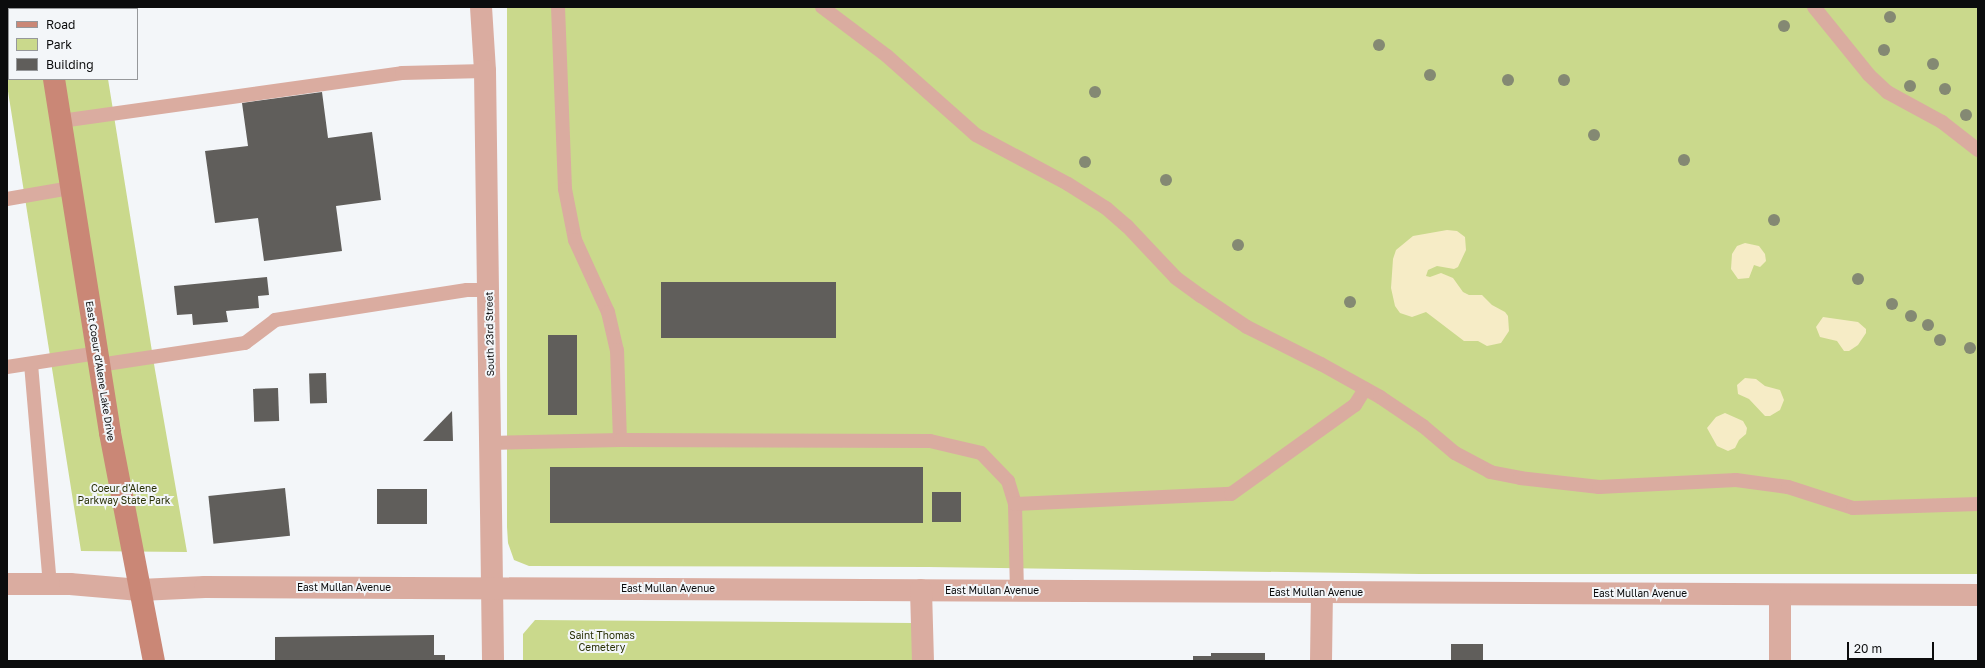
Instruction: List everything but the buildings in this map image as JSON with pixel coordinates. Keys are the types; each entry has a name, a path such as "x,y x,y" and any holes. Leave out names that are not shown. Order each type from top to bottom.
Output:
{"street":[{"name":"South 23rd Street","path":"481,7 485,71 493,661"},
{"name":"East Coeur d'Alene Lake Drive","path":"54,80 98,359 154,661"},
{"name":"East Mullan Avenue","path":"7,584 50,584 140,590 200,587 1978,595"},
{"path":"921,590 923,661"},
{"path":"1321,661 1322,593"},
{"path":"1780,595 1780,661"}],"lane":[{"path":"558,7 565,189 575,240 608,312 617,350 620,440"},
{"path":"822,7 887,56 976,135 1068,184 1106,208 1128,226 1176,278 1201,296 1247,327 1321,364 1402,411 1455,453 1490,472 1520,478 1599,486 1736,480 1788,487 1853,508 1978,504"},
{"path":"1814,7 1869,75 1887,92 1942,122 1978,150"},
{"path":"61,121 402,73 485,71"},
{"path":"7,199 71,188"},
{"path":"7,367 245,343 275,320 467,290 489,290"},
{"path":"31,364 50,584"},
{"path":"1015,504 1231,494 1355,405 1364,389"},
{"path":"491,443 620,440 930,441 981,453 1008,481 1015,504 1017,591"}],"green space":[{"name":"Coeur d'Alene Parkway State Park","path":"7,7 98,7 8,8 8,80 108,80 155,370 187,552 81,551 7,85"},
{"path":"507,7 1978,7 1978,574 1420,574 928,567 529,566 514,560 508,543 507,527"},
{"name":"Saint Thomas Cemetery","path":"535,620 912,623 912,661 523,661 523,634"}],"sand":[{"path":"1447,230 1457,231 1465,237 1466,250 1458,267 1454,269 1437,266 1428,270 1426,276 1430,277 1441,273 1453,278 1463,292 1469,295 1482,295 1492,305 1505,312 1508,316 1509,331 1501,343 1487,346 1478,341 1464,341 1426,312 1412,317 1400,313 1395,306 1391,288 1393,259 1396,250 1413,236"},
{"path":"1745,243 1759,246 1765,254 1766,261 1760,267 1754,265 1749,278 1738,279 1731,269 1732,254 1737,246"},
{"path":"1823,317 1858,322 1866,329 1866,333 1858,345 1849,351 1844,351 1837,341 1820,337 1816,327"},
{"path":"1745,378 1756,379 1765,386 1780,390 1784,400 1780,410 1770,416 1765,416 1749,399 1738,394 1737,385"},
{"path":"1725,413 1743,421 1747,428 1746,434 1739,440 1735,448 1728,451 1717,446 1707,428 1716,417"}]}
